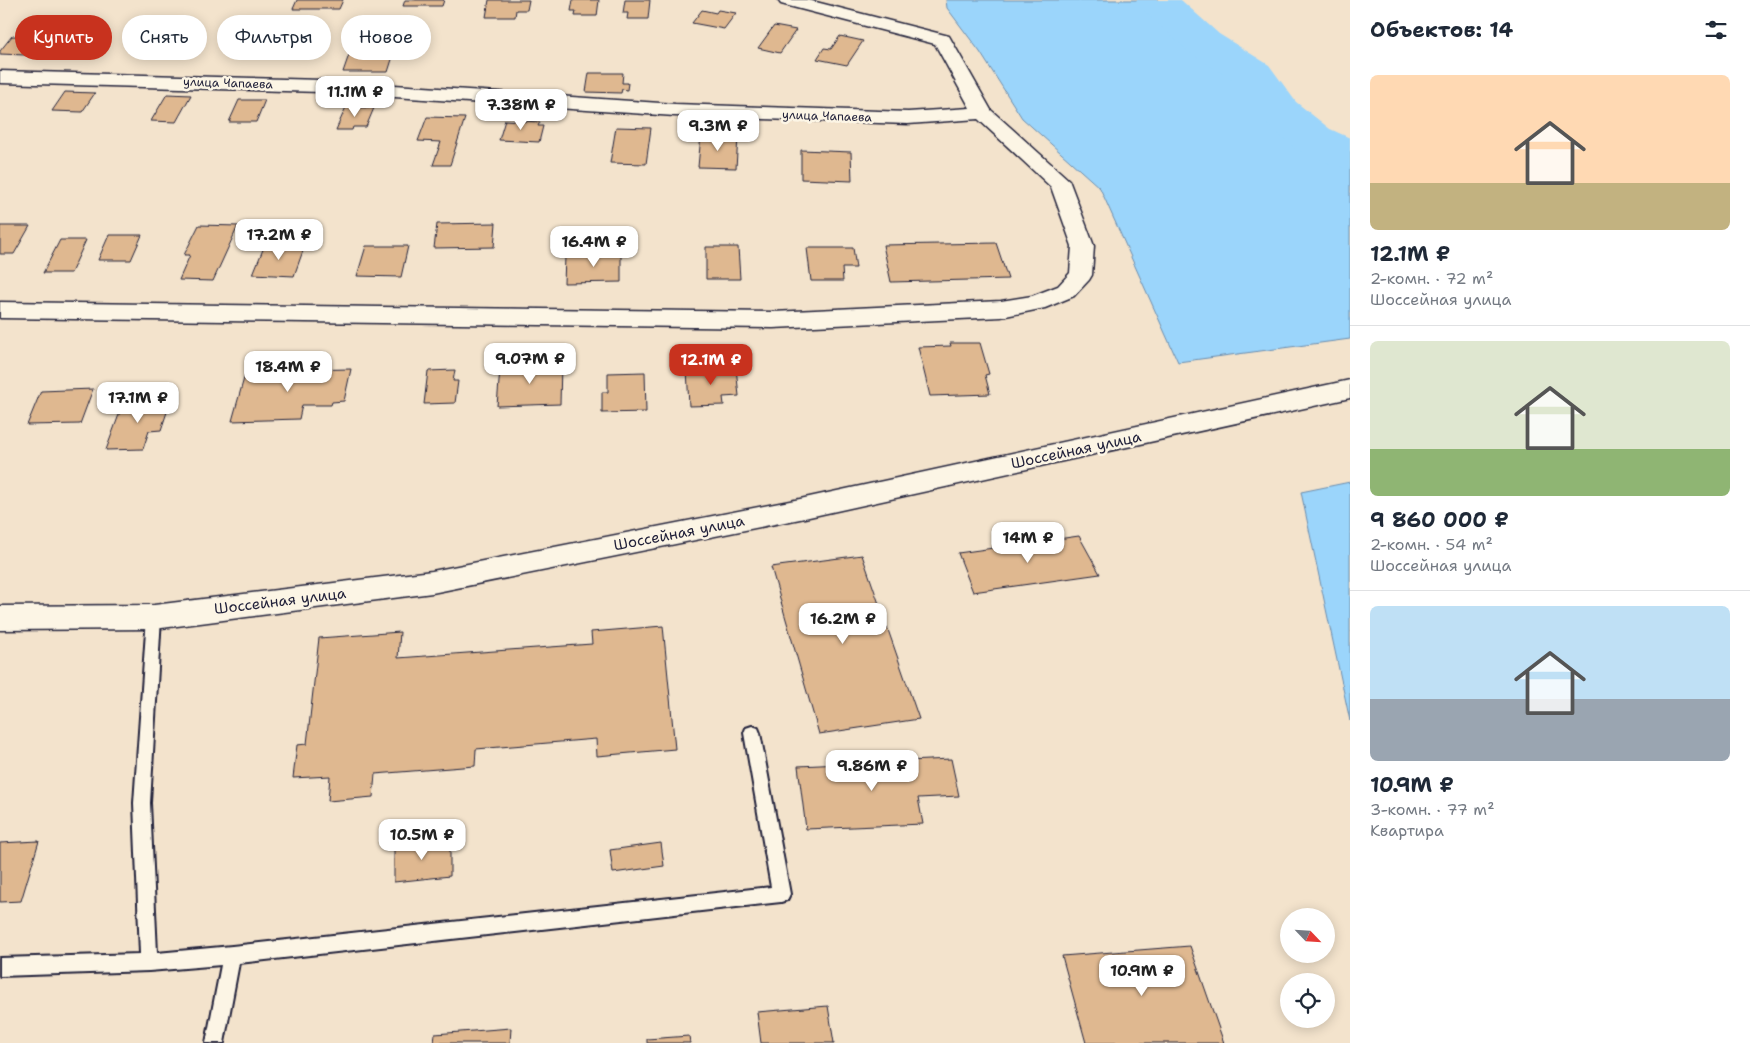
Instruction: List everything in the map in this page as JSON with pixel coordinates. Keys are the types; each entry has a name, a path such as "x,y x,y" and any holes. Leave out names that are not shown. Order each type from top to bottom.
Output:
{"street":[{"path":"0,310 773,320 1002,309 1037,303 1066,291 1081,275 1083,246 1061,185 984,113 942,40 787,0"},
{"name":"улица Чапаева","path":"0,77 321,86 684,111 908,118 984,113"},
{"name":"Шоссейная улица","path":"0,618 154,617 432,582 800,509 1350,389"}],"lane":[{"path":"149,962 142,803 154,617"},
{"path":"0,967 149,962 232,955 781,894 752,733"},
{"path":"215,1043 232,955"}],"water":[{"path":"946,0 1158,0 1313,139 1350,151 1350,339 1178,362 1100,188 1022,118 980,52 947,8"},
{"path":"1350,482 1350,721 1301,492"}],"building":[{"path":"297,0 343,0 339,9 293,9"},
{"path":"405,0 444,0 442,6 403,6"},
{"path":"489,0 529,0 527,10 516,10 515,17 486,17"},
{"path":"573,0 599,0 597,16 575,16 576,11 571,11"},
{"path":"625,0 650,0 648,19 627,19 628,13 623,13"},
{"path":"702,10 716,13 718,10 736,13 724,29 692,23"},
{"path":"774,26 796,30 780,53 758,48"},
{"path":"12,36 15,36 15,55 0,54 0,51"},
{"path":"840,36 863,41 847,65 817,59 824,48 831,49"},
{"path":"347,60 392,60 388,72 343,72"},
{"path":"589,73 623,73 622,83 628,83 627,90 622,89 621,93 586,92"},
{"path":"65,92 95,93 82,112 52,111"},
{"path":"167,94 191,95 176,122 151,121"},
{"path":"239,100 265,100 256,122 229,122"},
{"path":"346,107 374,108 366,127 353,127 352,130 336,130"},
{"path":"427,117 465,118 450,165 433,165 441,142 418,141"},
{"path":"505,120 540,122 538,126 543,126 539,142 499,140"},
{"path":"616,127 651,128 646,164 610,163"},
{"path":"701,135 738,137 736,168 698,167"},
{"path":"801,150 851,152 852,181 801,179"},
{"path":"496,223 494,247 434,248 437,224"},
{"path":"199,225 238,226 213,281 179,280 190,255 184,255"},
{"path":"0,226 30,226 14,254 0,254"},
{"path":"109,235 142,235 131,260 98,260"},
{"path":"60,240 86,240 71,273 43,273"},
{"path":"996,243 1008,279 891,282 883,245"},
{"path":"366,246 408,246 401,277 357,276"},
{"path":"264,247 304,248 294,276 253,274"},
{"path":"706,247 738,247 740,279 706,279"},
{"path":"807,248 853,248 856,268 842,268 843,281 811,281"},
{"path":"621,250 621,282 564,283 565,257 594,256 594,251"},
{"path":"950,343 980,343 989,374 985,375 990,394 930,396 918,347 951,346"},
{"path":"561,364 560,404 497,406 500,369 515,369 515,365"},
{"path":"736,368 739,396 723,397 724,405 689,406 687,369"},
{"path":"351,369 344,401 332,402 331,405 302,405 299,419 232,421 246,371"},
{"path":"455,370 453,381 458,381 455,403 424,404 428,371"},
{"path":"645,372 646,412 602,413 602,392 608,392 608,373"},
{"path":"93,389 80,424 27,425 41,391"},
{"path":"171,400 161,430 149,431 143,449 106,450 124,401"},
{"path":"1079,536 1100,574 973,592 958,553"},
{"path":"862,555 919,719 819,734 771,567"},
{"path":"663,626 675,749 597,756 596,739 476,749 475,766 375,774 373,797 328,801 330,776 293,778 297,745 307,744 319,638 400,632 398,658 592,644 591,632"},
{"path":"951,759 959,796 918,798 923,824 806,829 798,766"},
{"path":"39,841 21,901 0,902 0,843"},
{"path":"450,841 450,876 394,882 394,847"},
{"path":"661,843 664,866 613,873 610,850"},
{"path":"1190,946 1224,1043 1086,1043 1062,956"},
{"path":"828,1006 834,1043 761,1043 757,1012"},
{"path":"511,1028 510,1043 434,1043 435,1034"},
{"path":"689,1036 690,1043 647,1043 647,1039"}],"waterway":[{"path":"1157,0 1204,43 1253,74 1280,112 1313,139 1350,155"}]}
